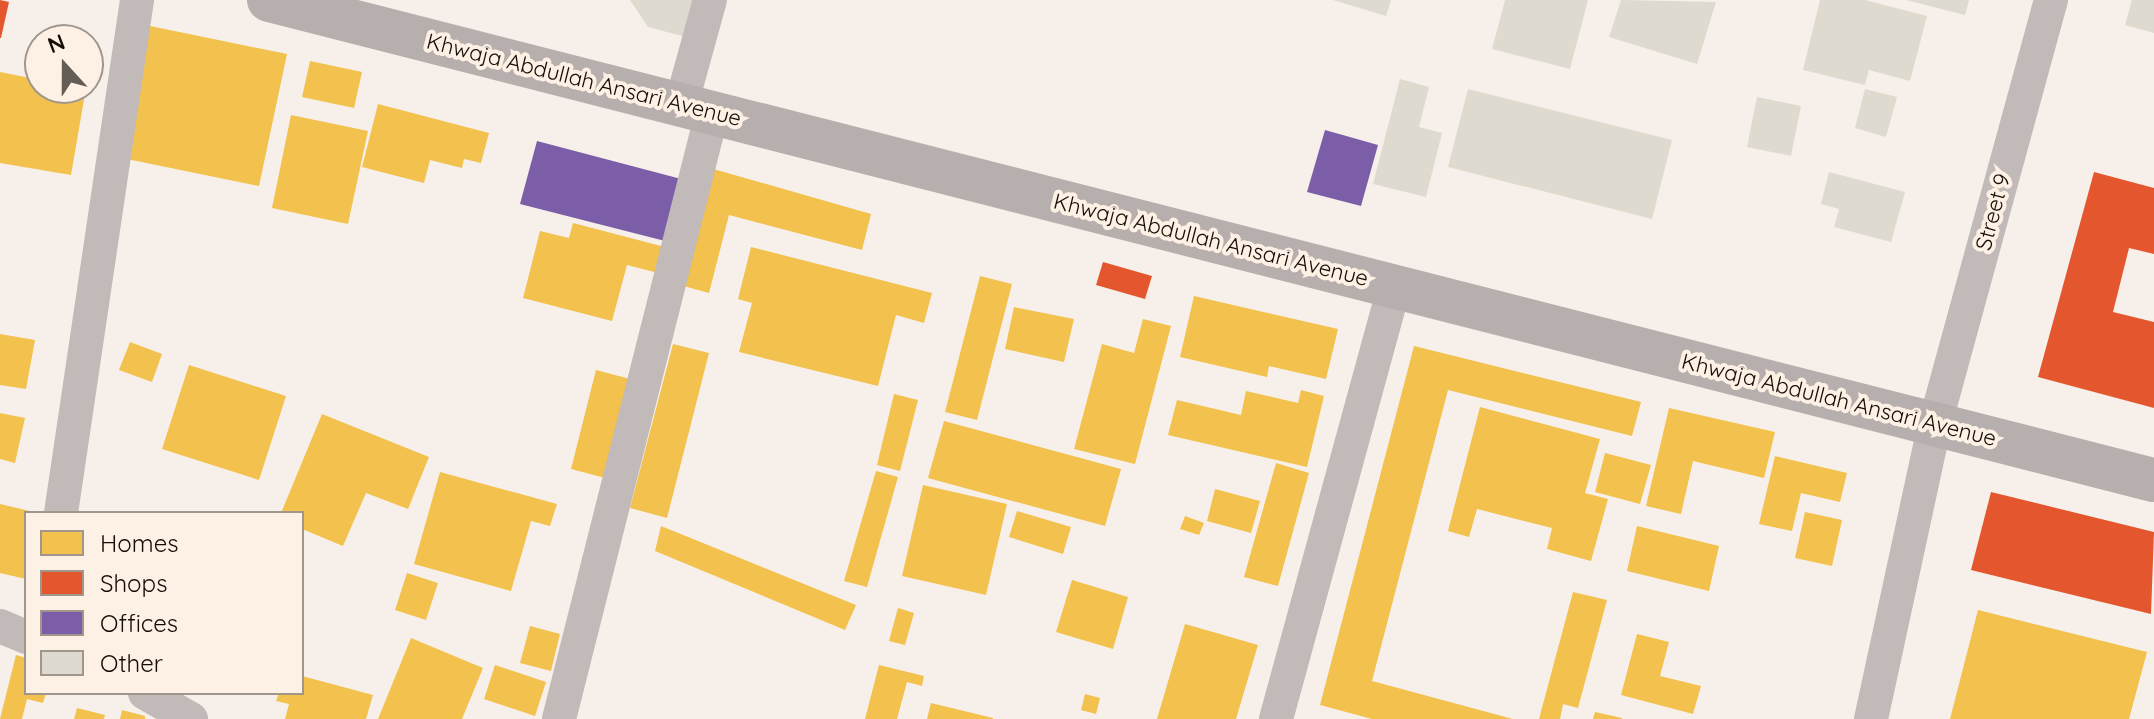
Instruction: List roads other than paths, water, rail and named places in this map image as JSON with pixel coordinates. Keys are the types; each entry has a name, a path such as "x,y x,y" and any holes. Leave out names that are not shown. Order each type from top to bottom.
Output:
{"main road":[{"name":"Khwaja Abdullah Ansari Avenue","path":"269,0 2154,480"}],"street":[{"path":"61,511 137,0"},
{"path":"559,719 697,109 710,0"},
{"name":"Street 9","path":"1871,719 1935,424 2051,0"},
{"path":"1276,719 1394,287"},
{"path":"0,626 24,636"},
{"path":"149,695 191,719"}]}
